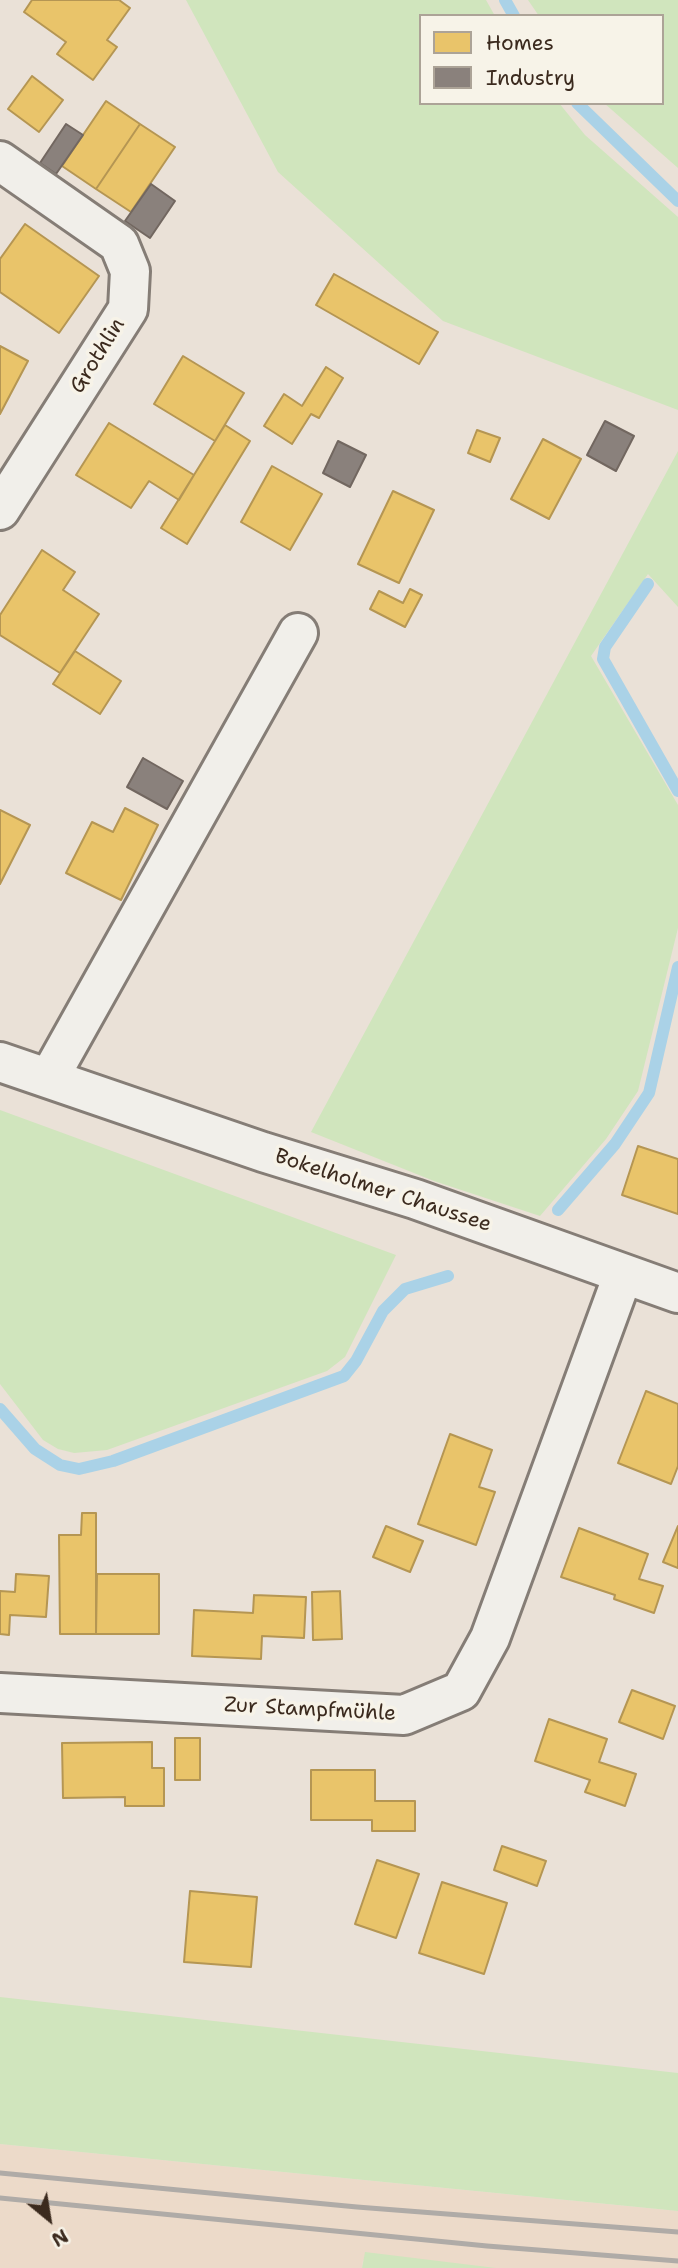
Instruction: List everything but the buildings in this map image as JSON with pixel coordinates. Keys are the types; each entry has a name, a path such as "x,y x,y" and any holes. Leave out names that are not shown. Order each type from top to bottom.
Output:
{"street":[{"name":"Grothlin","path":"0,161 119,244 130,271 128,309 0,510"},
{"path":"49,1078 298,633"},
{"name":"Bokelholmer Chaussee","path":"0,1062 263,1152 415,1199 678,1293"},
{"name":"Zur Stampfmühle","path":"0,1693 404,1715 461,1691 490,1638 623,1275"}],"shaded area":[{"path":"0,2144 678,2211 678,2268 458,2268 363,2260 362,2268 0,2268"}],"green space":[{"path":"186,0 486,0 494,14 419,14 419,105 561,105 585,135 678,217 678,410 443,321 278,172"},
{"path":"528,0 678,0 678,168 606,105 664,105 664,14 538,14"},
{"path":"678,451 678,607 648,574 591,656 678,805 678,928 638,1091 606,1139 540,1216 434,1181 311,1132"},
{"path":"0,1110 396,1255 345,1357 327,1371 107,1450 74,1453 58,1449 43,1440 0,1384"},
{"path":"0,1997 678,2073 678,2211 0,2144"},
{"path":"365,2252 496,2268 362,2268"}],"waterway":[{"path":"505,0 513,14"},
{"path":"579,105 678,201"},
{"path":"648,584 605,647 603,659 678,791"},
{"path":"558,1210 615,1144 649,1093 678,967"},
{"path":"0,1409 35,1449 60,1465 79,1469 113,1461 344,1376 356,1361 383,1311 405,1289 448,1276"}],"railway":[{"path":"0,2173 357,2207 678,2232"},
{"path":"0,2198 487,2246 678,2261"}]}
